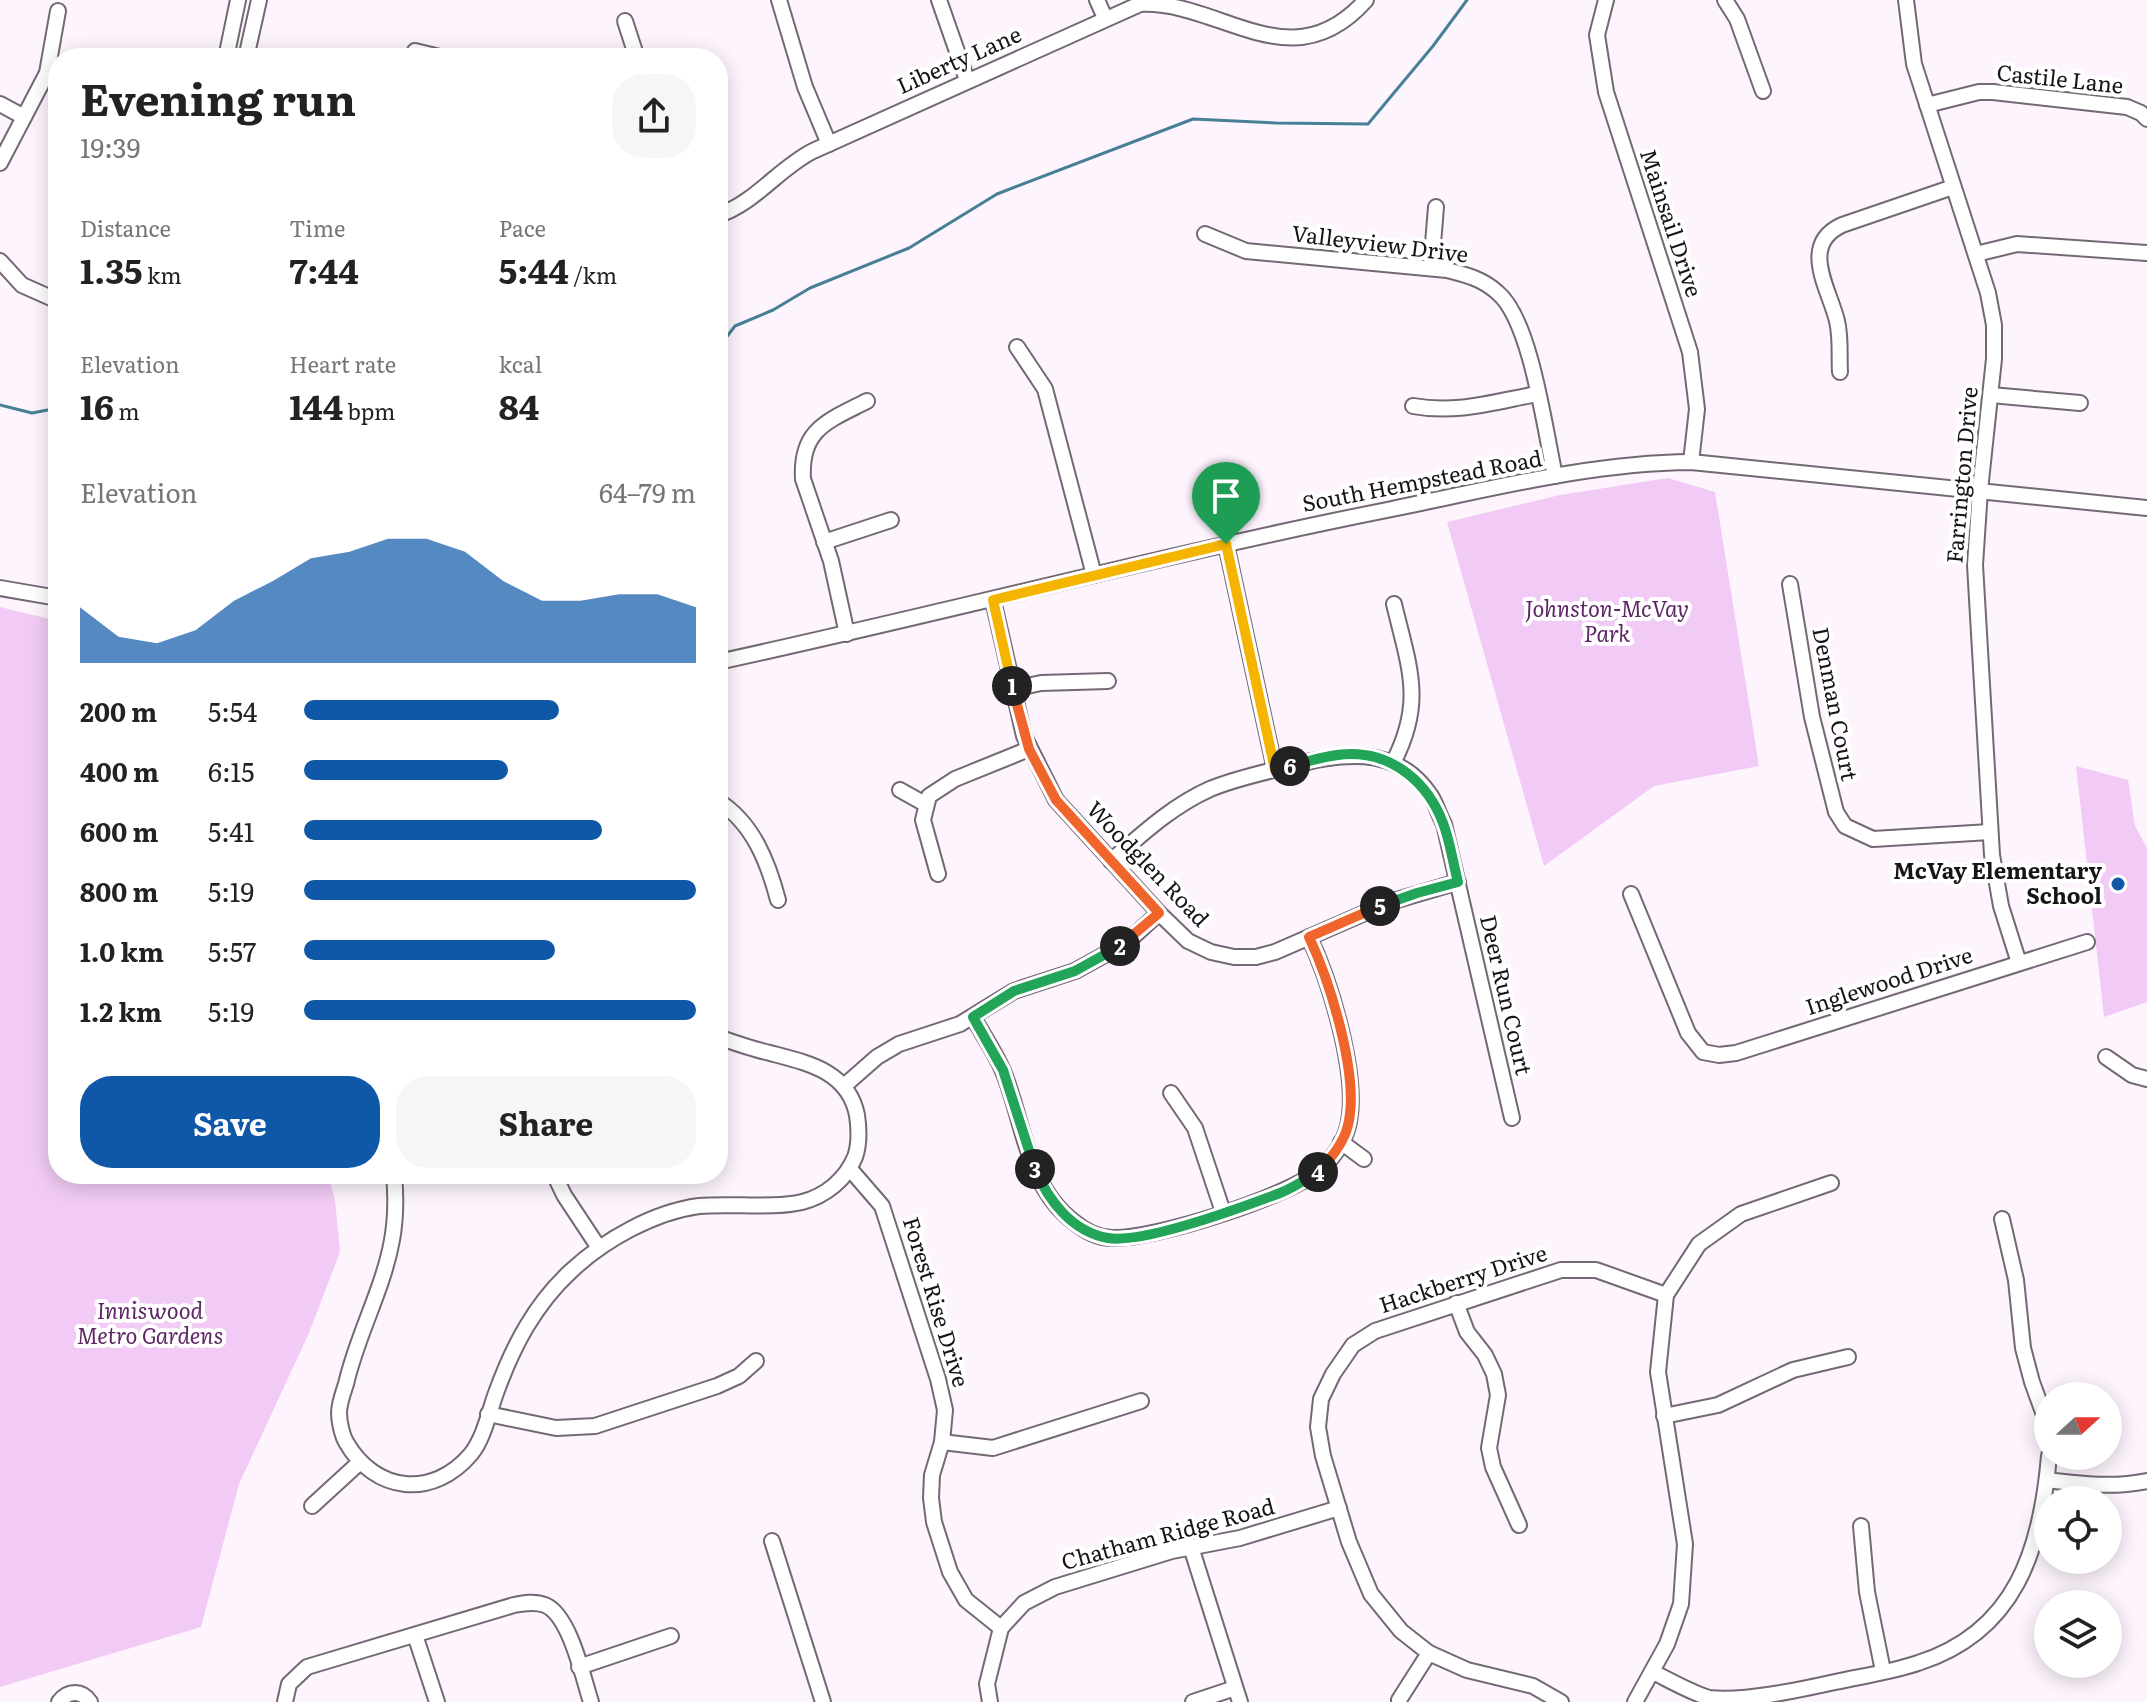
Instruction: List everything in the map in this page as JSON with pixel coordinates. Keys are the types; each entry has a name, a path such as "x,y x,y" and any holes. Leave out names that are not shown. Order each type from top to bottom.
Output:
{"street":[{"path":"228,48 238,0"},
{"path":"248,48 259,0"},
{"path":"779,0 805,87 829,144"},
{"path":"939,0 967,80"},
{"path":"1097,0 1105,18"},
{"name":"Liberty Lane","path":"728,211 799,158 1105,18 1158,0 1220,7 1272,34 1299,34 1324,29 1366,0"},
{"name":"Mainsail Drive","path":"1606,0 1597,35 1606,92 1690,352 1697,409 1691,462"},
{"path":"1725,0 1737,19 1763,91"},
{"name":"Farrington Drive","path":"1906,0 1914,64 1988,293 1994,325 1991,395 1975,565 1990,832 2001,906 2019,963"},
{"path":"51,48 58,11"},
{"path":"625,21 634,48"},
{"path":"0,163 48,67"},
{"name":"Castile Lane","path":"1927,105 1979,92 1993,92 2127,107 2144,116"},
{"path":"0,104 24,117"},
{"path":"1840,372 1838,324 1819,264 1822,241 1830,231 1842,225 1953,187"},
{"path":"1431,268 1436,207"},
{"name":"Valleyview Drive","path":"1205,234 1246,251 1431,268 1476,277 1500,294 1515,315 1526,340 1555,476"},
{"path":"1976,254 2017,244 2147,253"},
{"path":"0,261 22,285 48,297"},
{"path":"1017,347 1045,389 1094,575"},
{"path":"1413,406 1438,411 1465,409 1537,394"},
{"path":"1991,395 2080,403"},
{"path":"847,634 824,542 803,479 803,454 824,423 867,401"},
{"name":"South Hempstead Road","path":"728,660 1226,544 1622,465 1691,462 2147,508"},
{"path":"824,542 891,520"},
{"path":"1226,544 1275,770"},
{"name":"Denman Court","path":"1790,584 1815,732 1836,812 1845,826 1873,839 1990,832"},
{"path":"0,588 48,596"},
{"name":"Woodglen Road","path":"993,600 1029,749 1056,800 1188,941 1211,952 1234,957 1266,955 1390,902 1458,882"},
{"path":"1111,861 1160,820 1210,789 1275,770 1349,754 1371,756 1393,763 1409,728 1412,711 1411,674 1394,604"},
{"path":"1013,689 1041,683 1108,681"},
{"path":"938,874 923,820 929,796 945,784 1029,749"},
{"name":"Deer Run Court","path":"1393,763 1414,777 1430,796 1444,824 1512,1118"},
{"path":"900,790 925,804"},
{"path":"728,807 750,830 772,877 778,900"},
{"name":"Inglewood Drive","path":"1631,894 1686,1029 1703,1052 1719,1055 1736,1053 2087,942"},
{"path":"844,1086 877,1057 899,1044 973,1017 1014,991 1075,971 1126,943 1159,913"},
{"path":"973,1017 1003,1070 1040,1180 1057,1207 1087,1232 1108,1238 1164,1232 1283,1192 1317,1172 1341,1142 1348,1126 1351,1097 1348,1073 1328,984 1309,937"},
{"path":"395,1184 392,1240 348,1372 339,1413 344,1440 360,1462 384,1479 398,1483 426,1483 450,1474 473,1451 524,1329 541,1303 571,1271 599,1248 652,1219 697,1206 801,1202 824,1193 850,1169 858,1149 859,1127 855,1106 844,1086 830,1073 813,1065 728,1040"},
{"path":"2106,1057 2132,1075 2147,1079"},
{"path":"1171,1093 1195,1128 1223,1212"},
{"path":"1341,1142 1364,1159"},
{"name":"Forest Rise Drive","path":"850,1169 876,1196 891,1231 938,1379 945,1410 942,1442 932,1475 934,1522 957,1586 966,1600 1001,1628"},
{"path":"1635,1702 1667,1644 1681,1604 1685,1544 1658,1372 1666,1295 1699,1244 1741,1214 1831,1183"},
{"path":"559,1184 599,1248"},
{"path":"2002,1219 2016,1280 2023,1348 2034,1388"},
{"name":"Hackberry Drive","path":"1561,1702 1533,1686 1467,1670 1429,1653 1401,1631 1371,1594 1349,1542 1318,1427 1321,1399 1333,1374 1353,1345 1375,1331 1561,1270 1596,1270 1666,1295"},
{"path":"1456,1303 1467,1332 1485,1355 1494,1374 1498,1395 1489,1448 1493,1467 1519,1525"},
{"path":"1664,1416 1718,1405 1793,1370 1848,1357"},
{"path":"488,1414 556,1428 595,1426 717,1386 739,1376 756,1361"},
{"path":"942,1442 993,1448 1141,1401"},
{"path":"312,1506 360,1462"},
{"path":"1653,1672 1708,1698 1727,1701 1770,1696 1918,1663 1949,1650 1977,1633 2006,1602 2025,1572 2033,1550 2048,1470"},
{"path":"2047,1480 2096,1486 2122,1486 2147,1481"},
{"name":"Chatham Ridge Road","path":"1001,1628 1024,1603 1055,1587 1339,1508"},
{"path":"1861,1526 1867,1592 1883,1671"},
{"path":"772,1541 823,1702"},
{"path":"1191,1547 1238,1695 1193,1702"},
{"path":"285,1702 289,1684 307,1667 514,1605 536,1602 548,1606 562,1620 591,1702"},
{"path":"990,1702 987,1684 1001,1628"},
{"path":"415,1635 437,1702"},
{"path":"579,1667 671,1636"},
{"path":"1399,1700 1429,1653"},
{"path":"59,1702 74,1692 85,1695 90,1702"}],"green space":[{"name":"Johnston-McVay Park","path":"1668,478 1715,492 1759,766 1654,786 1544,866 1447,522 1560,495"},
{"name":"Inniswood Metro Gardens","path":"0,607 48,619 48,1184 331,1184 340,1252 309,1333 239,1484 201,1627 0,1687"},
{"path":"2076,766 2128,780 2135,826 2147,848 2147,1002 2104,1017"}],"waterway":[{"path":"728,335 735,326 773,310 810,288 909,248 997,194 1193,119 1368,124 1467,0"},
{"path":"0,405 32,413 48,410"}],"place":[{"name":"McVay Elementary School","path":"2118,884"}],"route":[{"path":"1226,544 1275,770 1349,754 1371,756 1393,763 1414,777 1430,796 1444,824 1458,882 1390,902 1309,937 1328,984 1351,1097 1348,1126 1331,1158 1317,1172 1283,1192 1164,1232 1108,1238 1087,1232 1071,1220 1044,1190 1003,1070 973,1017 1014,991 1075,971 1126,943 1159,913 1056,800 1042,775 1024,736 993,600 1226,544"}]}
